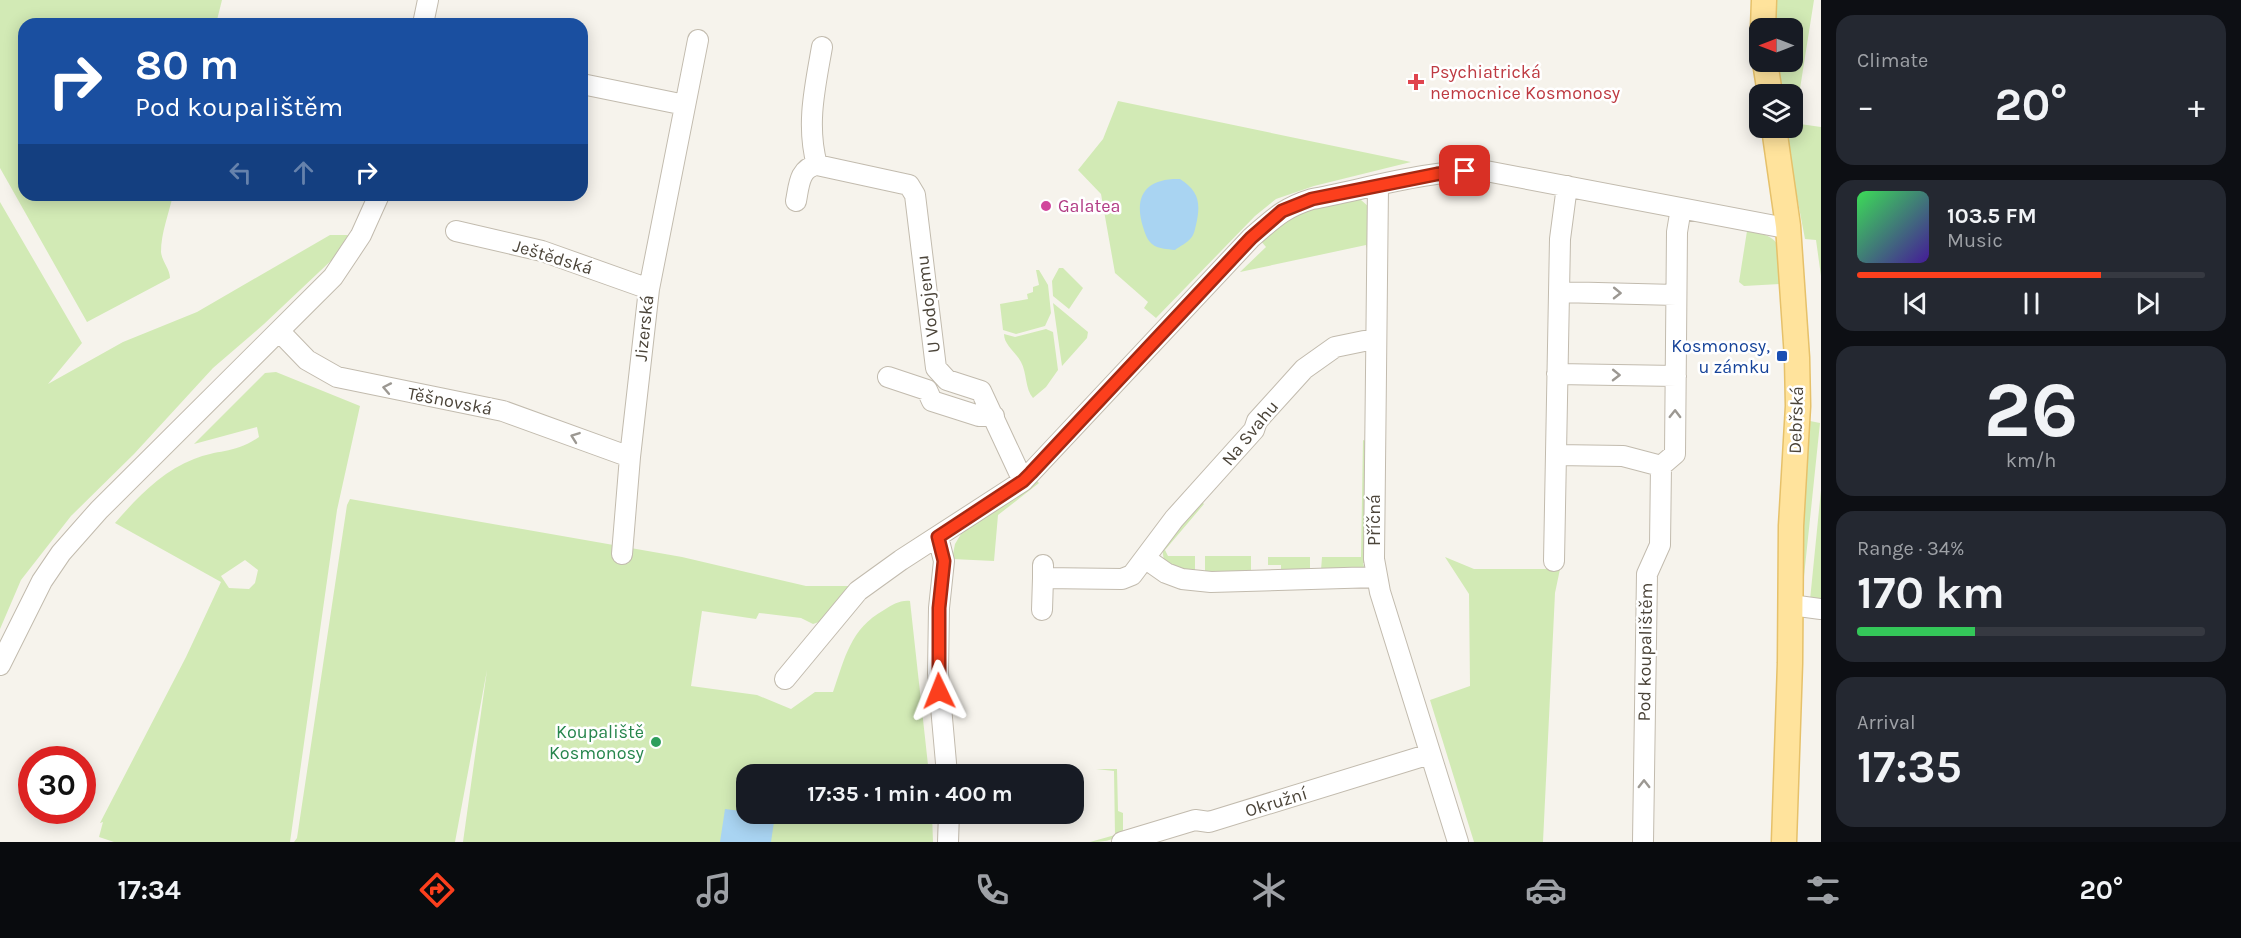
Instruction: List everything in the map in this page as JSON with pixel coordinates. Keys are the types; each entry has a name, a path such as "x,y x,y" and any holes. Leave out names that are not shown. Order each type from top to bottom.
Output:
{"main road":[{"path":"1763,18 1764,0"},
{"name":"Debřská","path":"1775,138 1788,226 1798,406 1791,526 1784,842"}],"street":[{"path":"424,18 428,0"},
{"name":"Jizerská","path":"622,554 630,457 649,290 698,40"},
{"path":"796,201 802,174 805,169 817,165 812,148 811,109 822,47"},
{"path":"588,85 685,105"},
{"name":"U Vodojemu","path":"817,165 909,185 915,195 936,368 947,380 981,391 1023,481"},
{"path":"786,679 858,591 901,560 1023,481 1251,238 1282,211 1312,199 1378,186 1465,171 1486,171 1780,227 1788,226"},
{"name":"Příčná","path":"1378,186 1373,540 1377,577 1458,842"},
{"path":"1554,561 1560,239 1567,186"},
{"path":"0,665 38,590 61,553 99,510 333,277 353,248 376,201"},
{"path":"1556,455 1623,456 1661,466 1675,454 1677,232 1681,208"},
{"name":"Ještědská","path":"456,231 542,251 649,290"},
{"path":"1559,292 1676,295"},
{"name":"Těšnovská","path":"279,331 308,360 337,377 503,411 630,457"},
{"name":"Na Svahu","path":"1042,610 1043,572 1122,579 1132,575 1174,519 1254,430 1257,421 1304,369 1335,347 1376,341"},
{"path":"1557,374 1676,376"},
{"path":"888,377 927,390 932,401 979,416 994,416"},
{"name":"Pod koupalištěm","path":"1643,842 1645,602 1647,574 1660,545 1661,466"},
{"path":"938,537 944,561 939,608 938,673 946,764"},
{"path":"1146,559 1166,573 1182,579 1211,582 1377,577"},
{"path":"901,560 944,561"},
{"path":"1791,605 1821,609"},
{"name":"Okružní","path":"1122,842 1195,820 1209,822 1366,776 1430,754"},
{"path":"948,842 949,824"}],"green space":[{"path":"0,0 222,0 218,18 18,18 18,200 0,168"},
{"path":"1774,0 1814,0 1803,70 1803,18 1772,18"},
{"path":"1776,72 1803,72 1801,84 1778,84"},
{"path":"1118,101 1411,162 1314,186 1276,199 1255,216 1156,318 1144,308 1148,302 1115,273 1101,194 1078,170 1103,139"},
{"path":"1803,124 1821,127 1821,276 1816,240 1805,239 1786,138 1803,138"},
{"path":"1355,199 1361,200 1369,207 1371,245 1367,249 1366,245 1240,272 1266,247 1260,240 1293,213"},
{"path":"19,201 171,201 161,245 161,252 170,278 87,322"},
{"path":"0,202 82,343 48,384 123,342 197,312 330,235 348,235 336,256 264,324 213,368 134,454 71,516 21,580 0,629"},
{"path":"1747,231 1766,235 1773,239 1779,247 1782,284 1744,286 1739,282"},
{"path":"1059,268 1063,268 1083,288 1069,309 1053,296 1052,281"},
{"path":"1036,270 1039,270 1048,285 1051,313 1045,326 1016,334 1003,330 1000,304 1028,299 1027,294 1033,292 1033,287 1039,285"},
{"path":"1053,303 1088,332 1087,338 1062,366"},
{"path":"1046,329 1053,332 1058,370 1046,387 1033,398 1021,362 1006,342 1004,334 1015,337"},
{"path":"276,372 360,406 337,510 290,842 114,842 99,837 103,822 100,823 186,657 221,582 115,523 160,478 182,464 203,456 234,449 259,437 257,427 194,444 265,373","holes":["245,560 258,570 255,583 249,589 229,588 221,576"]},
{"path":"1810,421 1820,423 1803,586 1801,587 1802,520"},
{"path":"1363,440 1368,442 1368,562 1363,563 1365,570 1321,570 1322,557 1361,557"},
{"path":"1036,480 1039,483 998,515 994,561 952,559 955,544 964,529"},
{"path":"1821,490 1821,602 1810,600"},
{"path":"350,499 682,557 806,586 856,586 822,621 813,624 801,618 759,613 756,619 702,611 691,686 757,695 791,709 815,692 833,692 850,645 863,626 893,605 910,601 928,764 736,764 736,824 932,824 933,842 463,842 487,670 455,842 294,842 297,838 347,505"},
{"path":"1200,500 1204,504 1165,550 1168,556 1195,556 1195,574 1164,562 1162,546"},
{"path":"1205,556 1251,556 1251,577 1205,574"},
{"path":"1268,557 1310,557 1310,573 1281,574 1281,565 1268,565"},
{"path":"1445,557 1474,569 1560,569 1555,593 1543,842 1474,842 1430,700 1470,686 1469,594"},
{"path":"1096,769 1117,769 1118,811 1123,813 1123,834 1107,841 1090,842 1115,835 1114,771"}],"water":[{"path":"1169,179 1180,179 1191,188 1197,198 1198,217 1194,232 1189,240 1175,250 1154,246 1147,238 1140,216 1142,197 1151,185"},
{"path":"725,809 736,810 736,824 774,824 771,842 720,842"}],"place":[{"name":"Psychiatrická nemocnice Kosmonosy","path":"1416,82"},
{"name":"Galatea","path":"1046,206"},
{"name":"Kosmonosy, u zámku","path":"1782,356"},
{"name":"Koupaliště Kosmonosy","path":"656,742"}],"route":[{"path":"939,691 939,608 944,561 938,537 1023,481 1251,238 1282,211 1312,199 1437,174 1465,171"}]}
